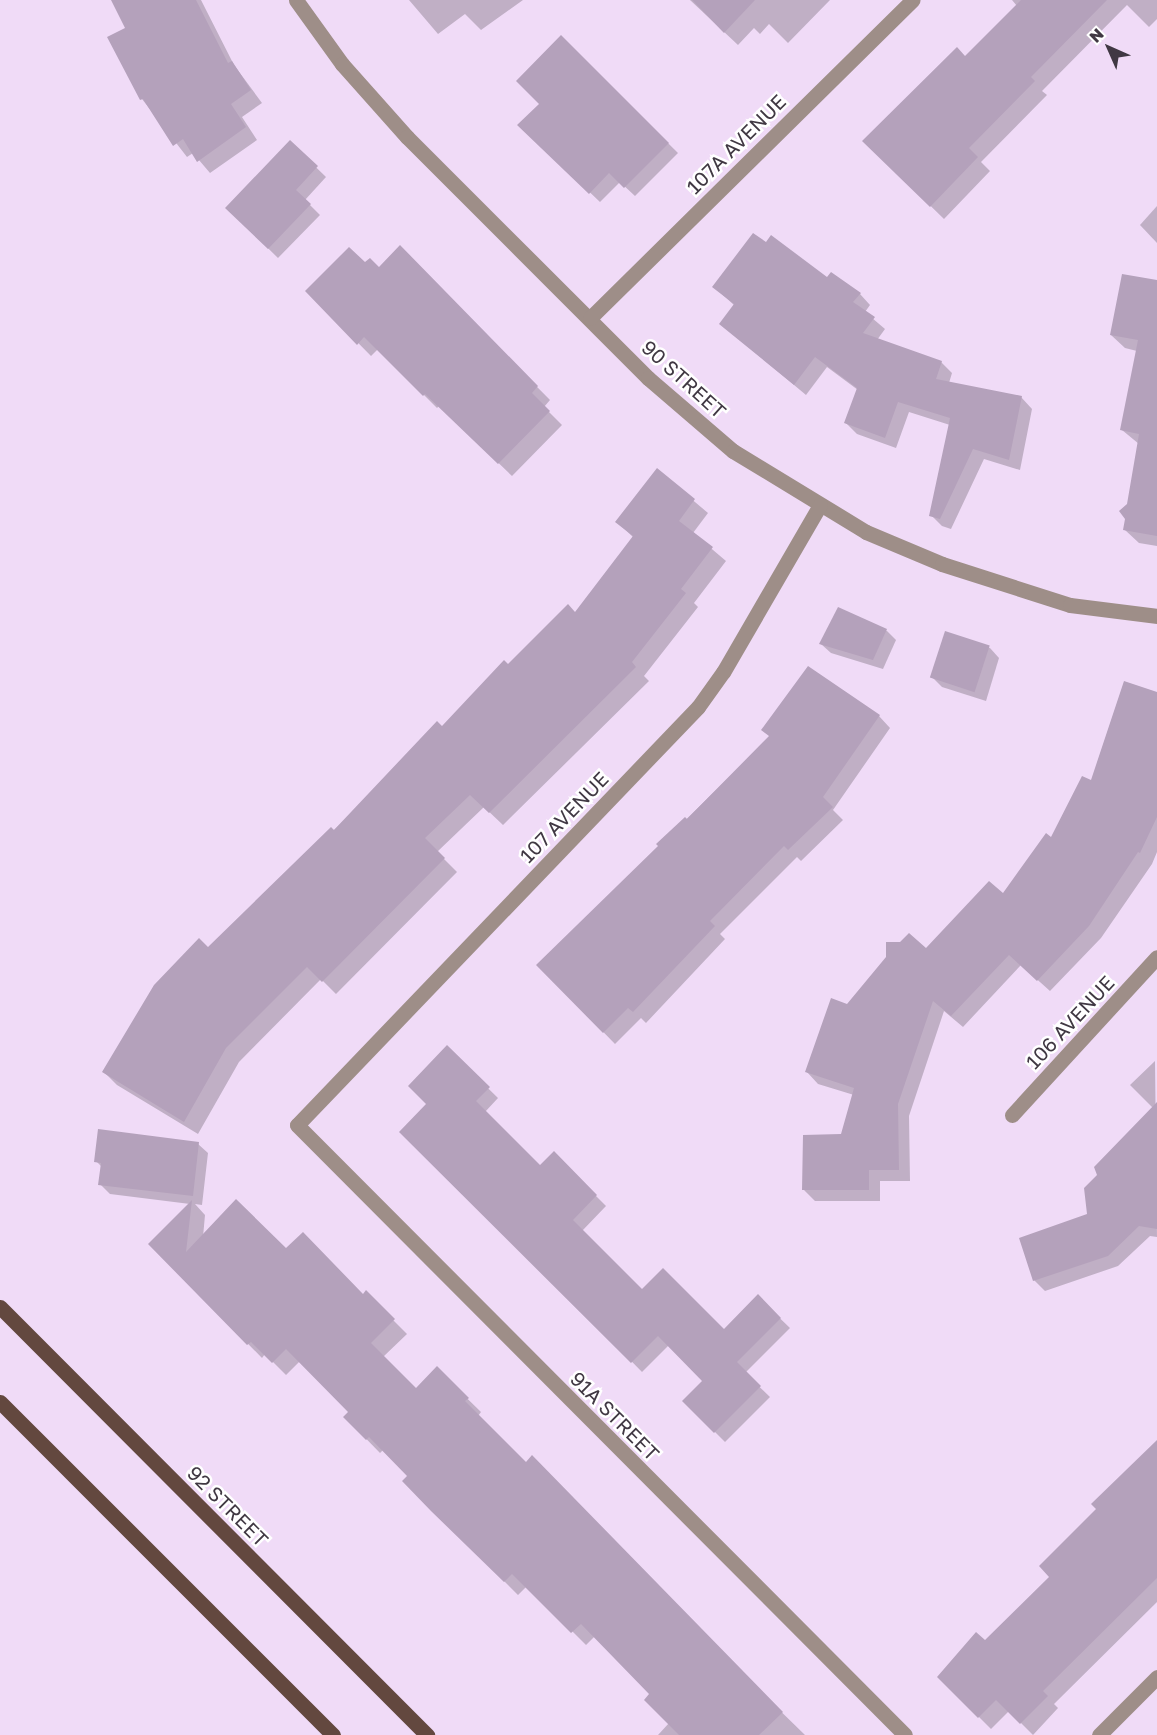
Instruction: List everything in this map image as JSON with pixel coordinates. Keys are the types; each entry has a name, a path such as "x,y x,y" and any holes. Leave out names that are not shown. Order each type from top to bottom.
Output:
{"main road":[{"name":"92 STREET","path":"0,1307 427,1735"},
{"path":"0,1402 333,1735"}],"street":[{"name":"90 STREET","path":"296,0 315,30 372,100 648,378 733,451 820,506 904,549 1019,590 1070,605 1157,616"},
{"name":"107A AVENUE","path":"590,318 912,0"},
{"name":"107 AVENUE","path":"297,1125 698,707 723,672 820,506"},
{"name":"106 AVENUE","path":"1012,1114 1157,957"},
{"name":"91A STREET","path":"297,1125 905,1735"},
{"path":"1099,1735 1157,1677"}],"building":[{"path":"111,0 196,0 228,63 232,61 251,90 231,104 246,127 197,162 183,139 173,146 143,99 140,100 107,37 125,28"},
{"path":"692,0 755,0 724,33"},
{"path":"1021,0 1107,0 1031,77 1035,81 969,148 978,157 930,207 862,141 957,47 965,56"},
{"path":"561,35 669,143 624,188 609,173 589,194 517,125 539,104 516,81"},
{"path":"290,140 318,166 296,190 311,204 268,249 225,208"},
{"path":"753,233 766,242 771,235 827,277 831,272 861,293 853,302 875,317 863,333 942,361 936,379 1022,396 1009,460 973,449 940,519 929,516 950,418 898,402 885,438 844,423 857,388 815,357 794,385 719,324 734,304 712,287"},
{"path":"400,245 538,386 532,393 550,411 498,464 425,394 423,396 364,337 357,345 305,291 349,247 365,262 370,258 379,267"},
{"path":"1122,274 1157,280 1157,536 1123,530 1125,519 1119,511 1127,504 1139,434 1120,430 1138,340 1110,335"},
{"path":"657,468 695,499 679,521 713,547 681,589 686,593 632,662 636,667 489,813 470,795 425,838 445,858 322,982 307,967 226,1048 184,1122 102,1072 154,985 199,938 208,947 331,827 334,830 437,721 442,726 504,660 508,664 568,604 575,612 633,536 615,522"},
{"path":"838,607 887,629 873,660 819,644"},
{"path":"945,631 990,646 975,692 930,678"},
{"path":"808,666 880,715 823,797 833,807 788,850 784,846 710,921 715,926 633,1012 628,1008 603,1033 536,965 658,846 656,844 685,817 687,819 769,736 761,730"},
{"path":"1124,681 1157,692 1157,817 1140,853 1138,852 1089,926 1037,981 1009,955 951,1016 933,1001 898,1104 899,1170 869,1170 869,1190 802,1190 803,1135 841,1134 854,1088 805,1072 831,998 847,1004 886,957 886,942 900,942 909,933 926,948 989,881 1003,893 1046,833 1051,837 1082,776 1091,780"},
{"path":"447,1045 490,1087 476,1101 540,1165 554,1151 597,1195 573,1220 642,1289 663,1268 724,1329 758,1294 781,1318 737,1362 761,1386 714,1433 682,1401 702,1381 658,1336 631,1363 399,1132 426,1104 408,1086"},
{"path":"1157,1102 1157,1229 1139,1226 1108,1256 1033,1281 1019,1238 1087,1214 1084,1188 1097,1175 1094,1167"},
{"path":"98,1129 199,1142 193,1196 98,1185 101,1163 94,1162"},
{"path":"236,1199 286,1248 303,1232 363,1294 366,1290 395,1319 371,1343 416,1388 437,1366 469,1398 465,1401 526,1462 532,1455 783,1712 759,1735 679,1735 644,1700 649,1694 581,1624 571,1633 512,1574 504,1582 431,1511 402,1481 407,1476 369,1437 366,1440 343,1417 348,1412 286,1349 272,1363 251,1342 247,1345 148,1244 192,1200 186,1252"},
{"path":"1157,1440 1157,1578 1043,1691 1048,1696 1020,1724 996,1700 978,1718 937,1677 976,1632 985,1640 1049,1577 1039,1566 1096,1509 1091,1504"}]}
